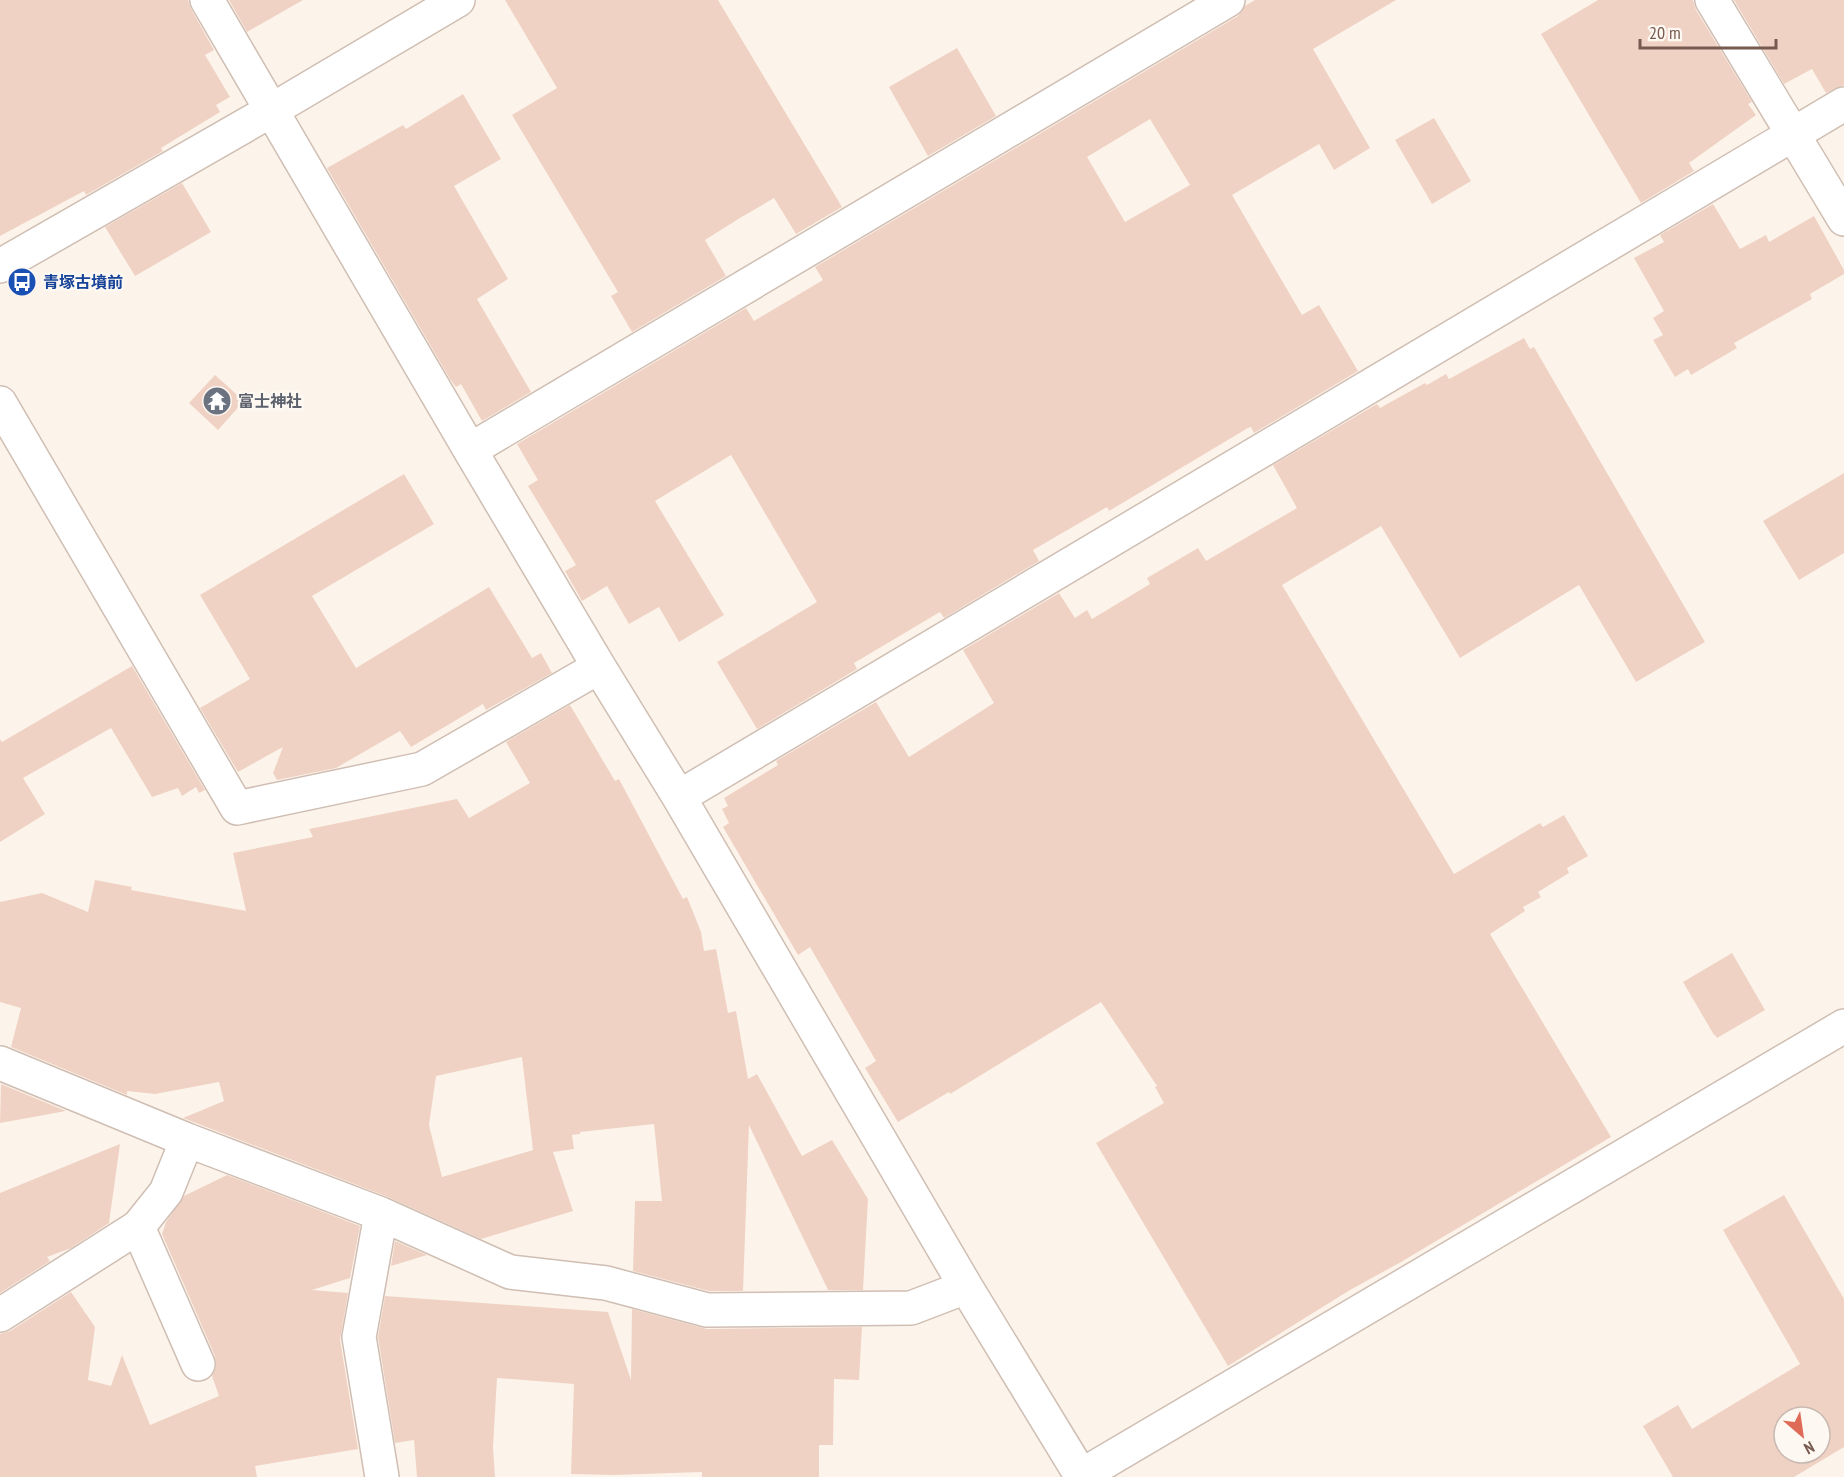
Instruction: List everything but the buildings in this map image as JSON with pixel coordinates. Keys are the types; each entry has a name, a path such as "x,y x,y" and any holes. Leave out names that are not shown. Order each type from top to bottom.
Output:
{"street":[{"path":"207,0 470,450 679,797 966,1287 1081,1476 1844,1026"},
{"path":"0,266 458,0"},
{"path":"470,450 1228,0"},
{"path":"1712,0 1844,219"},
{"path":"679,797 1844,104"},
{"path":"0,403 237,808 422,769 599,667"},
{"path":"0,1063 187,1140 381,1214 510,1272 606,1283 706,1310 911,1308 966,1287"},
{"path":"0,1315 138,1227 166,1192 187,1140"},
{"path":"381,1214 359,1337 382,1477"},
{"path":"138,1227 198,1364"}],"place":[{"name":"青塚古墳前","path":"22,282"},
{"name":"富士神社","path":"217,401"}]}
